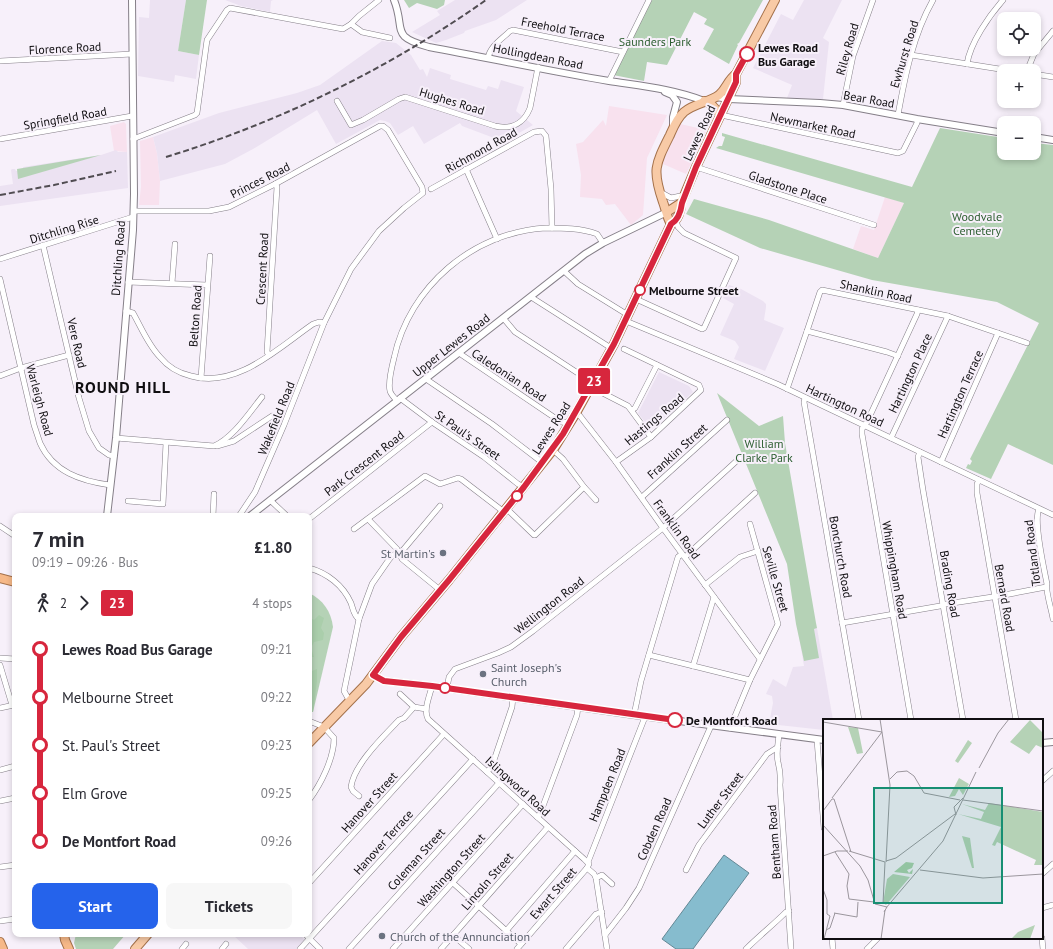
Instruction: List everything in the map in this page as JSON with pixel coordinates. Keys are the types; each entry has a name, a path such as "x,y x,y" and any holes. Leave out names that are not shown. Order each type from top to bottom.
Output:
{"highway":[{"path":"0,578 12,581"},
{"path":"64,937 70,949"},
{"path":"0,942 3,949"}],"main road":[{"name":"Lewes Road","path":"674,223 668,219 659,191 656,169 658,160 674,127 683,113 689,108 716,97 725,89 729,79 736,74 775,0"},
{"name":"Lewes Road","path":"373,675 503,510 543,463 570,423 592,385 627,318 674,223 681,208 680,202 729,99 736,82 736,74"},
{"path":"704,101 711,104 721,116"},
{"name":"Upper Lewes Road","path":"666,212 680,202"},
{"path":"312,740 373,675"},
{"path":"135,949 145,937"}],"street":[{"name":"Ditchling Road","path":"107,513 116,438 134,214 132,0"},
{"path":"133,139 197,113 207,40 227,10 230,8 343,29 380,0"},
{"name":"Hollingdean Road","path":"394,0 402,34 410,41 422,45 609,81 672,91 704,101"},
{"path":"609,81 650,0"},
{"name":"Riley Road","path":"843,105 853,56 873,0"},
{"name":"Ewhurst Road","path":"898,115 911,55 924,20 934,0"},
{"path":"967,64 982,30 1003,0"},
{"path":"351,24 362,32 390,38"},
{"name":"Freehold Terrace","path":"488,58 492,48 513,30 623,52"},
{"path":"1030,64 1034,54 1053,31"},
{"name":"Florence Road","path":"0,62 132,54"},
{"path":"911,55 997,69"},
{"name":"Hughes Road","path":"337,101 351,124 363,120 405,97 495,126 510,127 520,123 528,113 538,67"},
{"path":"1041,75 1053,78"},
{"path":"654,88 658,91 672,95 676,100 677,104 673,117 674,127"},
{"name":"Bear Road","path":"716,97 729,99 820,102 997,131"},
{"name":"Springfield Road","path":"0,139 132,116"},
{"name":"Newmarket Road","path":"721,116 896,153 900,152 910,137 917,119"},
{"name":"Princes Road","path":"134,214 220,209 238,204 379,126 383,126 390,132 420,181 423,193 388,222 368,244 351,269 324,323"},
{"name":"Richmond Road","path":"431,189 534,132 541,130 546,136 552,193 552,228"},
{"path":"1041,138 1053,140"},
{"name":"Gladstone Place","path":"696,167 874,225"},
{"path":"466,169 496,239"},
{"name":"Crescent Road","path":"269,355 267,352 277,187 275,184"},
{"path":"659,191 680,202"},
{"name":"Upper Lewes Road","path":"254,513 564,271 603,243 666,212"},
{"name":"Ditchling Rise","path":"0,259 43,246 134,214"},
{"path":"636,299 704,329 736,258 684,233 674,223"},
{"path":"399,400 390,391 393,364 403,331 417,303 433,283 457,260 496,239 522,231 552,228 572,229 596,233 599,235 603,243"},
{"path":"172,283 174,244"},
{"name":"Vere Road","path":"43,246 69,355 91,436 104,452 114,456"},
{"name":"Belton Road","path":"201,378 210,256"},
{"name":"Hartington Road","path":"564,271 582,287 627,318 786,389 1053,515"},
{"name":"Warleigh Road","path":"0,279 34,425 40,443 50,458 72,476 94,483 110,484"},
{"path":"128,282 207,285"},
{"name":"Shanklin Road","path":"786,389 822,290 948,316 1027,343"},
{"path":"531,297 611,348"},
{"name":"Whippingham Road","path":"911,719 862,438 862,430 866,426 918,314 918,310"},
{"path":"126,311 133,313 155,351 169,366 181,373 201,378 218,377 231,374 252,366 313,324 319,322 324,323"},
{"name":"Hartington Place","path":"891,438 948,316"},
{"path":"504,319 515,332 592,385 628,406 651,437"},
{"name":"Wakefield Road","path":"241,513 255,492 271,456 324,323"},
{"path":"808,331 898,356"},
{"name":"Hartington Terrace","path":"940,462 998,333"},
{"path":"624,348 657,365 635,408 632,410"},
{"name":"Caledonian Road","path":"459,353 561,422 570,423"},
{"path":"0,376 21,368 69,355"},
{"name":"Hastings Road","path":"616,462 651,437 699,393 701,389 699,385 657,365"},
{"path":"426,379 492,424 543,463"},
{"path":"214,446 235,429 262,397"},
{"name":"Bonchurch Road","path":"805,398 803,402 859,719"},
{"name":"St Paul's Street","path":"399,400 484,457 524,487"},
{"name":"Franklin Road","path":"576,413 582,418 616,462 760,659"},
{"path":"116,438 166,443 214,446 223,445 234,441 272,416"},
{"name":"Franklin Street","path":"642,497 727,420"},
{"name":"Park Crescent Road","path":"312,517 432,422"},
{"path":"131,499 163,504 166,443"},
{"path":"553,450 563,459 596,500"},
{"name":"Brading Road","path":"920,452 918,457 921,476 963,719"},
{"name":"Wellington Road","path":"448,688 449,677 455,669 504,650 534,631 663,528 742,456"},
{"path":"354,529 425,476 440,484 458,478 461,479 534,535 537,534 584,487"},
{"name":"Bernard Road","path":"979,480 977,484 977,493 1016,719"},
{"path":"634,715 639,689 678,557 683,555 755,493"},
{"path":"213,513 214,494"},
{"path":"270,500 284,513"},
{"path":"349,700 344,691 359,619 369,591 377,576 392,556 399,554 403,550 440,506"},
{"name":"Totland Road","path":"1039,509 1037,513 1037,524 1047,584 1046,587 1053,619"},
{"path":"368,519 397,549 402,559 440,590"},
{"path":"0,521 0,525 12,534"},
{"name":"Seville Street","path":"730,728 750,680 778,624 750,524"},
{"path":"705,585 740,557 758,551"},
{"path":"312,569 320,572 336,583 346,594 356,616 359,619"},
{"path":"842,623 1046,587"},
{"path":"693,666 714,597"},
{"path":"649,655 750,680"},
{"path":"0,658 12,659"},
{"path":"0,665 12,702"},
{"path":"373,675 384,681 448,688 645,717 821,740 823,799"},
{"path":"400,694 414,707 426,709 432,686"},
{"path":"487,772 492,766 512,707 513,697"},
{"path":"0,708 12,705"},
{"path":"537,817 540,814 577,715 578,706"},
{"path":"358,796 351,787 357,768 370,751 399,720 404,718 414,707"},
{"name":"Islingword Road","path":"426,709 427,718 588,862"},
{"name":"Hampden Road","path":"588,862 645,717"},
{"path":"312,722 324,727 334,738 334,744 324,774 312,796"},
{"name":"Cobden Road","path":"605,935 639,888 711,726"},
{"name":"Hanover Street","path":"312,880 444,734"},
{"name":"Bentham Road","path":"779,735 778,747 792,949"},
{"path":"1053,742 1053,747"},
{"name":"Luther Street","path":"686,870 698,845 767,754 778,747"},
{"name":"Hanover Terrace","path":"312,937 473,759"},
{"path":"0,770 12,767"},
{"path":"1043,780 1053,770"},
{"name":"Coleman Street","path":"348,949 499,783"},
{"path":"0,801 12,799"},
{"name":"Washington Street","path":"393,949 523,804"},
{"name":"Lincoln Street","path":"441,949 548,827"},
{"path":"506,931 575,851"},
{"path":"588,862 589,866 587,868 596,878 607,949"},
{"path":"1043,873 1053,864"},
{"path":"0,867 12,865"},
{"name":"Ewart Street","path":"517,949 587,868"},
{"path":"596,878 602,875 612,884"},
{"path":"453,883 521,944"},
{"path":"1043,908 1053,905"},
{"path":"746,949 765,930 771,927 786,912 789,911"},
{"path":"566,949 596,914 602,912"},
{"path":"0,921 12,919"},
{"path":"453,935 469,949"},
{"path":"310,939 320,949"},
{"name":"Hanover Terrace","path":"300,949 310,939"},
{"path":"832,939 833,949"},
{"path":"867,949 876,939"},
{"path":"1042,939 1043,949"},
{"path":"182,949 186,944"},
{"path":"222,949 226,944"}],"shaded area":[{"path":"150,0 186,0 178,51 199,55 196,79 175,75 174,82 138,76 139,17 149,18"},
{"path":"225,0 273,0 271,1 270,12 241,6"},
{"path":"455,0 527,0 496,20 436,43 412,32 440,15 437,11"},
{"name":"Lewes Road Bus Garage","path":"804,0 842,0 823,38 829,42 823,99 787,98 792,85 753,68 781,14 793,20"},
{"path":"382,41 396,43 411,55 420,70 423,69 427,77 430,68 451,75 450,79 486,90 488,86 498,89 501,80 524,87 516,111 533,125 498,145 494,138 462,126 460,123 424,144 413,126 398,135 390,123 380,120 336,144 317,110 253,149 225,164 160,181 157,153 153,137 219,113 297,93 320,85"},
{"path":"609,106 667,115 647,158 643,215 631,225 615,204 606,205 602,199 580,197 581,175 576,144 583,142 603,120 606,126"},
{"path":"124,122 126,124 127,152 114,151 110,126"},
{"path":"680,124 707,130 686,174 663,164 661,165"},
{"path":"153,137 157,153 160,181 159,205 139,205 141,187 140,141"},
{"path":"116,150 118,152 127,152 128,188 0,206 0,186 13,184 12,169 15,169 16,171 23,170 23,167 101,155"},
{"path":"885,197 904,203 878,258 853,249 861,226 874,230"},
{"path":"729,285 741,289 763,301 766,304 764,320 784,328 765,371 734,359 739,347 735,341 720,335 734,304 723,298"},
{"path":"659,372 689,386 693,392 651,430 638,413"},
{"path":"817,628 833,719 823,719 823,730 769,724 773,703 772,696 766,694 773,679 786,687 793,667 804,666 798,631"},
{"path":"235,937 302,937 305,940 296,949 248,949"}],"green space":[{"path":"186,0 207,0 199,55 178,51"},
{"path":"404,0 445,0 444,5 437,9 417,3 409,8"},
{"name":"Saunders Park","path":"652,0 763,0 739,43 737,44 738,45 729,64 703,49 714,29 704,24 707,19 694,12 667,65 647,62 644,81 613,75"},
{"name":"Woodvale Cemetery","path":"940,128 997,137 997,160 1041,160 1041,144 1053,145 1053,465 1008,444 991,479 966,468 968,464 970,465 972,461 970,459 1039,323 997,302 872,280 760,248 686,214 694,199 769,220 878,258 904,203 716,148 722,146 725,137 722,136 722,133 912,187"},
{"path":"101,155 18,179 17,169"},
{"name":"William Clarke Park","path":"717,393 759,426 783,416 785,443 817,628 814,629 819,658 804,661 796,624 787,564"},
{"path":"312,595 326,607 333,627 313,712"},
{"path":"319,615 324,618 321,628 324,633 323,640 314,642 312,646 312,619 314,620"},
{"path":"317,669 313,712 312,712 312,671"},
{"path":"75,937 123,937 113,949 76,949 74,943"}],"water":[{"path":"724,855 749,873 693,949 676,949 662,939"}],"railway":[{"path":"166,157 250,127 292,110 332,91 411,49 486,0"},
{"path":"0,195 116,171"}],"bus line":[{"name":"23","path":"675,720 448,688 384,681 373,675 401,637 449,580 553,450 570,423 620,332 671,224 676,221 696,167 721,116 736,82 736,74 747,54"}],"place":[{"name":"Lewes Road Bus Garage","path":"747,54"},
{"name":"Melbourne Street","path":"640,290"},
{"name":"St Martin's","path":"443,553"},
{"name":"Saint Joseph's Church","path":"483,674"},
{"name":"De Montfort Road","path":"675,720"},
{"name":"Church of the Annunciation","path":"382,936"}],"district":[{"name":"ROUND HILL","path":"123,387"}]}
